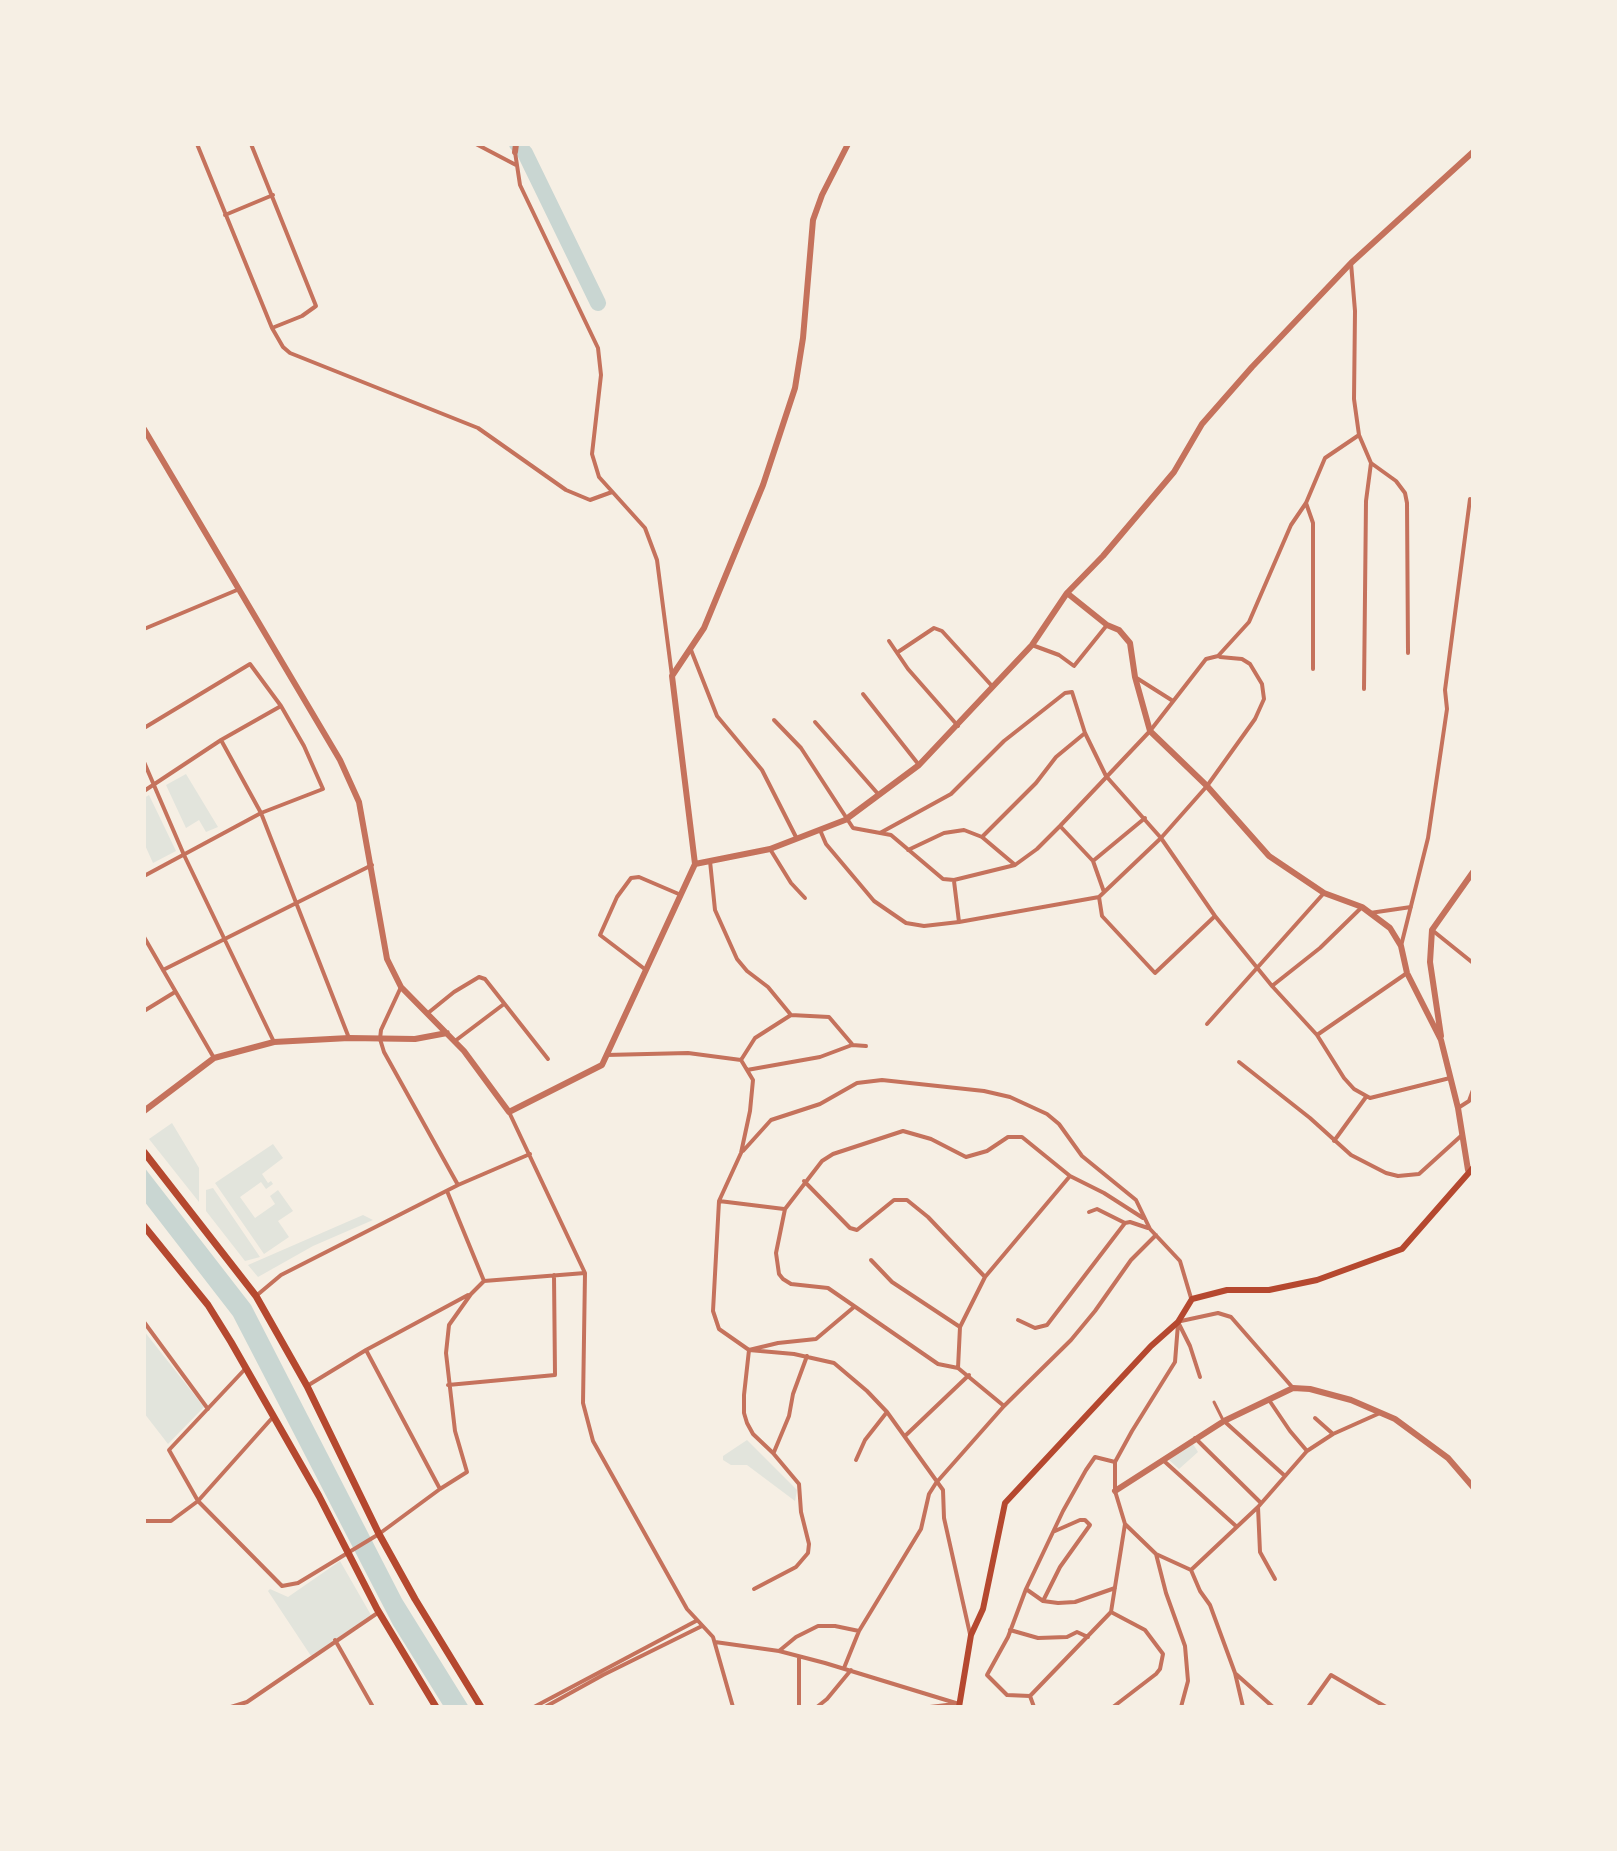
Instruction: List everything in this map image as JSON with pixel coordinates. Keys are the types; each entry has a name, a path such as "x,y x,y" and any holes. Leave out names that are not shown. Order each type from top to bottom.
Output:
{"main road":[{"path":"144,1152 256,1296 307,1386 379,1534 481,1707"},
{"path":"959,1705 971,1635 983,1609 1003,1502 1151,1346 1178,1322 1192,1299 1227,1290 1269,1290 1317,1280 1402,1249 1471,1169"},
{"path":"144,1226 208,1305 274,1416 379,1612 436,1707"}],"street":[{"path":"197,144 272,328 290,353 478,428 566,490 590,500 612,492"},
{"path":"251,144 316,306 302,316 272,328"},
{"path":"476,144 516,165"},
{"path":"672,676 704,628 763,485 795,388 803,338 813,220 848,144"},
{"path":"509,1112 602,1065 695,864 657,560 645,528 599,477 592,454 601,375 598,348 520,185 516,148"},
{"path":"695,864 770,849 845,820 919,765 1032,645 1067,593 1103,556 1174,472 1202,424 1351,263 1473,152"},
{"path":"225,215 273,195"},
{"path":"1351,263 1355,311 1354,399 1359,435 1371,463 1366,501 1364,689"},
{"path":"144,429 340,760 359,802 387,959 401,987 455,1041 509,1112 585,1273 583,1403 590,1431 666,1573 696,1621 715,1642 733,1707"},
{"path":"1218,656 1249,622 1291,525 1306,503 1325,458 1359,435"},
{"path":"1371,463 1396,481 1405,493 1407,503 1408,653"},
{"path":"1401,946 1428,838 1447,709 1445,690 1470,499"},
{"path":"1306,503 1313,523 1313,669"},
{"path":"144,629 238,589"},
{"path":"1067,593 1107,625 1119,630 1130,643 1135,677 1150,731 1207,786 1269,856 1324,893 1362,907 1390,928 1401,946 1407,973 1441,1040"},
{"path":"1032,645 1059,655 1074,666 1107,625"},
{"path":"898,652 934,628 942,631 994,688"},
{"path":"889,641 908,669 958,726"},
{"path":"691,650 717,716 762,770 797,839"},
{"path":"774,720 801,748 853,828 891,835 943,879 954,880 1015,865 1037,849 1150,731 1206,659 1218,656 1242,659 1250,664 1262,684 1264,699 1255,719 1207,786 1161,838 1099,897 959,922 924,926 906,923 874,901 826,844 820,830"},
{"path":"144,728 250,664 281,706 304,746 323,789 261,813 144,876"},
{"path":"1135,677 1173,701"},
{"path":"878,834 951,794 1004,741 1065,693 1072,692 1085,733 1106,776 1161,838 1215,916 1256,968 1317,1035 1344,1078 1366,1097 1382,1096 1450,1078"},
{"path":"863,694 919,765"},
{"path":"144,791 221,740 281,706"},
{"path":"815,722 879,795"},
{"path":"982,837 1036,783 1056,757 1085,733"},
{"path":"221,740 261,813 349,1038"},
{"path":"144,762 184,855 274,1042"},
{"path":"1093,861 1145,818"},
{"path":"1060,826 1093,861 1104,892"},
{"path":"908,850 944,833 964,830 982,837 1015,865"},
{"path":"770,849 791,883 805,898"},
{"path":"710,861 715,910 737,959 768,987 791,1015"},
{"path":"163,970 372,864"},
{"path":"1471,1169 1441,1040 1430,962 1432,930 1472,875"},
{"path":"646,970 600,935 617,897 631,878 639,877 681,895"},
{"path":"954,880 959,922"},
{"path":"1207,1024 1324,893"},
{"path":"1099,897 1102,916 1155,973 1215,916"},
{"path":"1272,986 1320,948 1362,907"},
{"path":"1370,913 1411,907"},
{"path":"1432,930 1473,963"},
{"path":"144,937 214,1058"},
{"path":"1317,1035 1407,973"},
{"path":"428,1013 479,977 485,979 548,1059"},
{"path":"401,987 381,1030 380,1039 384,1052 458,1185"},
{"path":"144,1011 175,992"},
{"path":"455,1041 505,1004"},
{"path":"741,1060 755,1038 791,1015 829,1017 852,1045"},
{"path":"144,1111 214,1058 274,1042 349,1038 415,1039 447,1033"},
{"path":"747,1070 820,1057 852,1045 866,1046"},
{"path":"606,1055 688,1053 741,1060"},
{"path":"741,1060 753,1080 741,1153 719,1201 713,1311 719,1329 749,1350 807,1356 834,1363 887,1412 943,1490 944,1518 971,1635"},
{"path":"1239,1062 1334,1141 1372,1167 1398,1176 1419,1174 1462,1135"},
{"path":"741,1153 771,1120 820,1104 857,1083 882,1080 984,1091 1010,1097 1047,1114 1059,1124 1082,1156 1136,1200 1150,1229 1180,1261 1192,1299"},
{"path":"1458,1108 1469,1101 1473,1090"},
{"path":"1334,1141 1366,1097"},
{"path":"1004,1406 969,1375 958,1368 938,1364 828,1288 791,1284 783,1279 779,1274 776,1253 785,1209 804,1181 833,1154 903,1131 931,1139 966,1157 987,1151 1008,1137 1022,1137 1070,1176 1144,1219"},
{"path":"256,1296 281,1275 458,1185 530,1154"},
{"path":"958,1368 960,1327 985,1277 1070,1176"},
{"path":"804,1181 850,1228 857,1230 894,1200 907,1200 928,1217 985,1277"},
{"path":"447,1191 484,1281"},
{"path":"719,1201 785,1209"},
{"path":"1089,1212 1097,1209 1106,1211 1125,1223 1150,1229"},
{"path":"1018,1320 1035,1328 1047,1325 1125,1223"},
{"path":"844,1668 859,1631 921,1529 929,1494 936,1483 1004,1406 1071,1340 1131,1260 1156,1235"},
{"path":"871,1260 892,1282 960,1327"},
{"path":"246,1368 169,1450 198,1501 282,1586 298,1583 379,1534 467,1472 455,1431 446,1353 449,1325 471,1294 484,1281 585,1273"},
{"path":"448,1385 555,1375 554,1275"},
{"path":"307,1386 366,1350 471,1294"},
{"path":"749,1350 816,1339 854,1307"},
{"path":"1178,1322 1218,1313 1231,1317 1293,1388"},
{"path":"144,1322 208,1409"},
{"path":"1178,1322 1200,1377"},
{"path":"1178,1322 1175,1362 1115,1462 1115,1491 1125,1524 1140,1542 1156,1554 1191,1570 1210,1605 1235,1673 1243,1707"},
{"path":"366,1350 440,1489"},
{"path":"749,1350 744,1413 753,1434 799,1484 801,1512 809,1544 808,1553 796,1567 754,1589"},
{"path":"773,1453 789,1416 793,1394 807,1356"},
{"path":"905,1436 969,1375"},
{"path":"1115,1491 1224,1421 1293,1388 1310,1389 1351,1400 1395,1419 1448,1458 1473,1487"},
{"path":"1269,1400 1307,1451"},
{"path":"1214,1402 1224,1421 1285,1476"},
{"path":"856,1460 865,1440 887,1412"},
{"path":"1191,1570 1260,1505 1307,1451 1333,1434 1380,1413"},
{"path":"144,1521 171,1521 198,1501 274,1416"},
{"path":"1315,1418 1333,1434"},
{"path":"1195,1438 1260,1505 1260,1552 1275,1579"},
{"path":"1115,1462 1095,1457 1063,1511 1026,1589 987,1675 1007,1695 1030,1696 1111,1612 1125,1524"},
{"path":"1162,1460 1237,1527"},
{"path":"1043,1601 1060,1567 1090,1525 1080,1520 1055,1531"},
{"path":"1156,1554 1185,1646 1188,1681 1181,1707"},
{"path":"1026,1589 1043,1601 1058,1603 1075,1602 1115,1588"},
{"path":"231,1707 248,1705 335,1640 379,1612"},
{"path":"1111,1612 1145,1630 1163,1654 1156,1674 1113,1707"},
{"path":"534,1707 696,1621"},
{"path":"545,1707 702,1626"},
{"path":"779,1651 796,1637 818,1626 859,1631"},
{"path":"1010,1630 1038,1638 1067,1637 1077,1632 1088,1637"},
{"path":"335,1640 373,1707"},
{"path":"715,1642 779,1651 851,1670 959,1705"},
{"path":"799,1658 799,1707"},
{"path":"817,1707 851,1670"},
{"path":"1235,1673 1273,1707"},
{"path":"1308,1707 1331,1675 1386,1707"},
{"path":"1030,1696 1033,1707"},
{"path":"930,1707 959,1705"}],"shaded area":[{"path":"186,774 218,827 206,832 199,820 186,828 166,785"},
{"path":"149,795 176,851 153,863 144,843 144,798"},
{"path":"172,1123 199,1168 199,1202 149,1139"},
{"path":"273,1144 283,1158 262,1174 268,1183 271,1181 273,1184 266,1189 261,1182 240,1197 255,1218 275,1204 270,1196 278,1190 293,1211 278,1221 289,1237 264,1254 215,1183"},
{"path":"144,1167 251,1305 402,1599 469,1707 444,1707 393,1625 233,1316 144,1201"},
{"path":"213,1188 260,1257 245,1261 206,1211 206,1190"},
{"path":"363,1215 373,1220 313,1246 258,1277 248,1265"},
{"path":"144,1331 204,1407 168,1444 144,1413"},
{"path":"747,1440 797,1490 795,1501 747,1465 731,1465 723,1460 723,1456"},
{"path":"1193,1444 1198,1452 1179,1469 1169,1460"},
{"path":"340,1561 371,1615 311,1656 268,1591 270,1589 288,1597"}],"waterway":[{"path":"517,144 525,153 598,303"}]}
